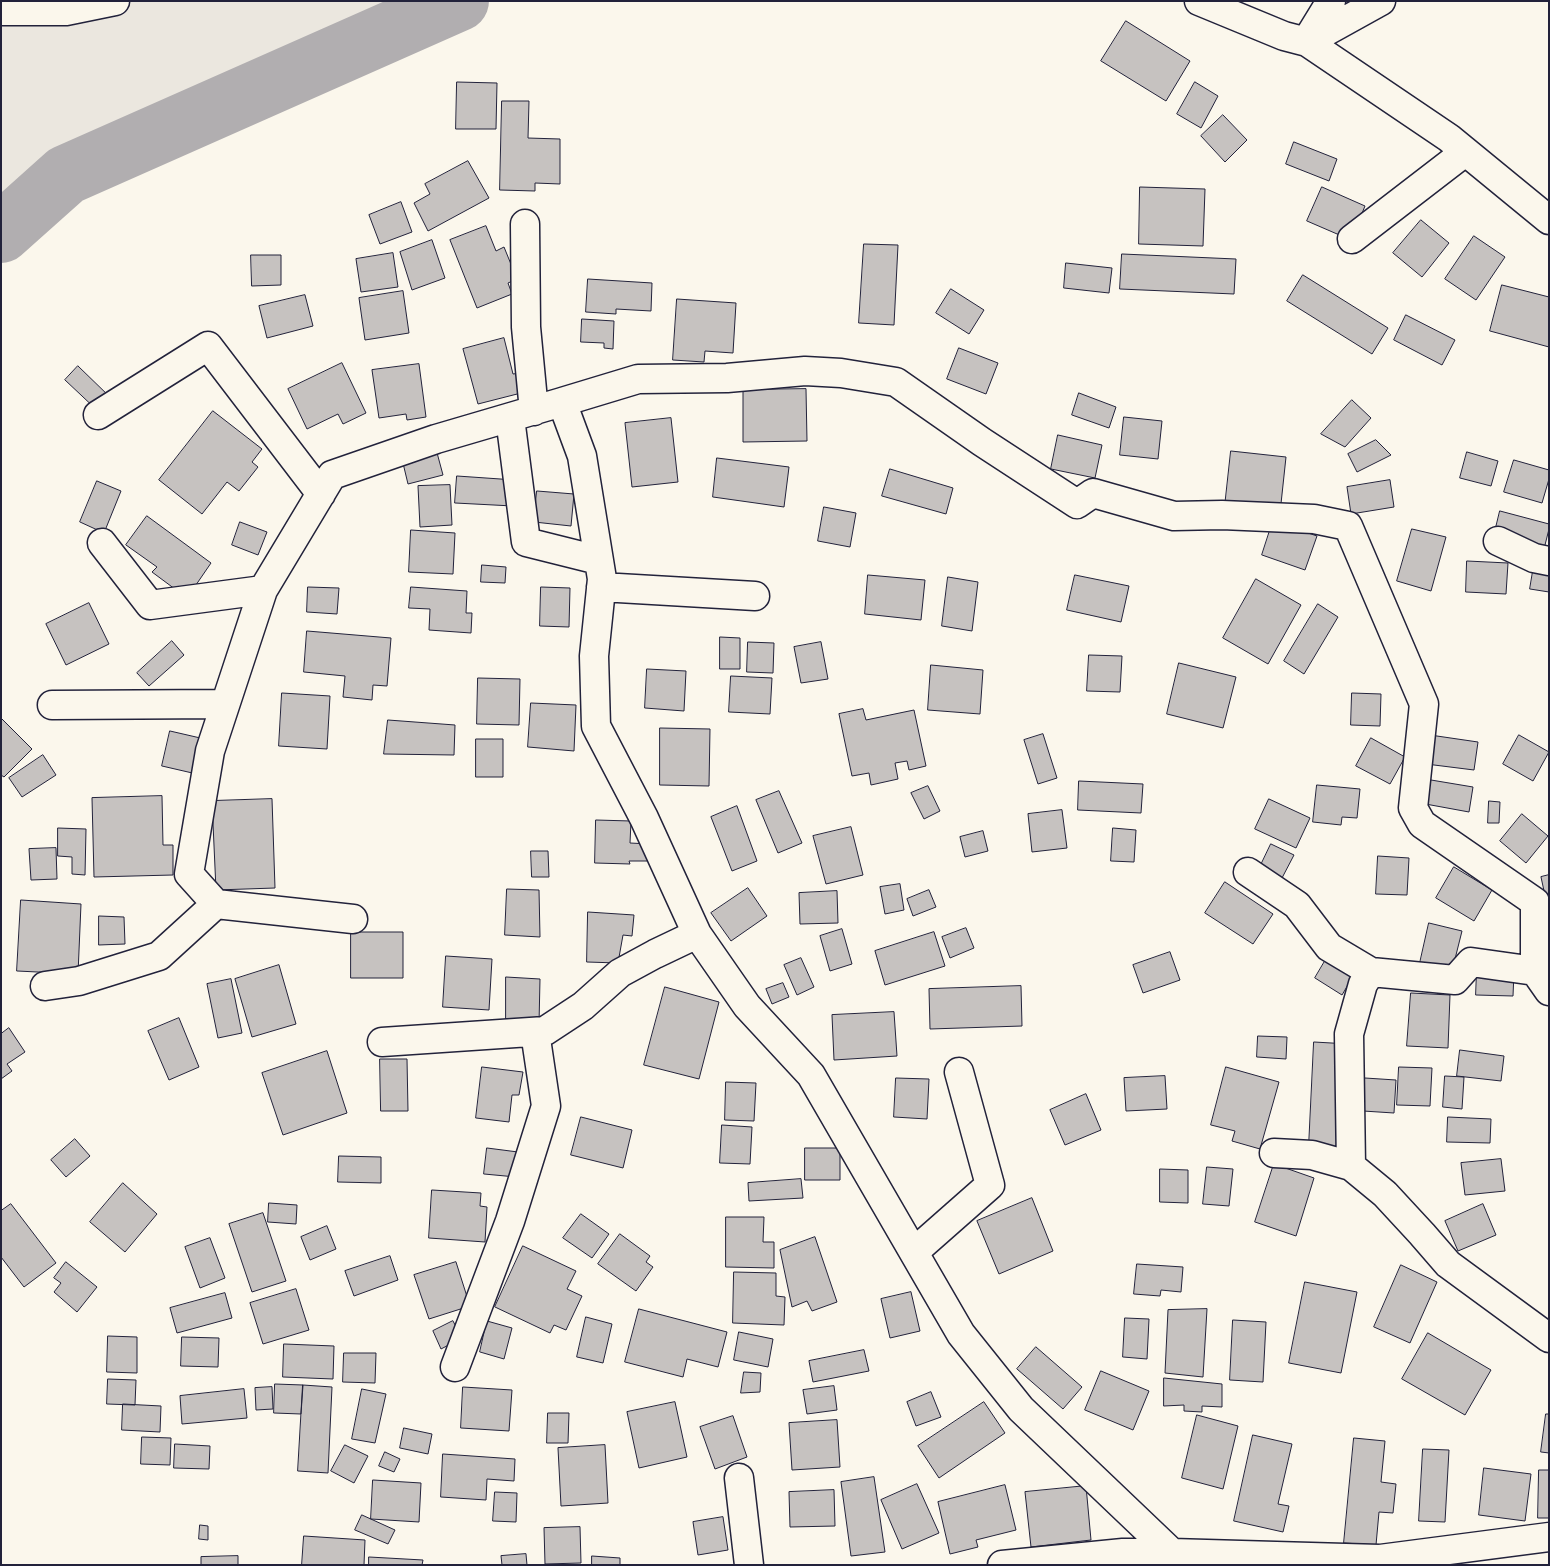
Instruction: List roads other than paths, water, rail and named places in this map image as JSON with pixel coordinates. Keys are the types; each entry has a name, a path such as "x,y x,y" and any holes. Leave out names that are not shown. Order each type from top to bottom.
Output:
{"street":[{"path":"1,11 66,11 115,1"},
{"path":"1199,1 1284,36 1307,42 1448,138 1549,220"},
{"path":"1307,42 1331,1"},
{"path":"1307,42 1381,1"},
{"path":"1352,239 1465,152"},
{"path":"525,224 526,327 522,414 526,542 598,560"},
{"path":"98,415 208,346 321,494"},
{"path":"353,919 216,904 189,874 210,751 263,590 332,475 436,439 638,379 727,378 805,371 841,373 896,382 982,442 1077,504 1093,493 1174,516 1222,515 1314,519 1348,526 1424,704 1413,808 1422,824 1535,902 1542,981 1471,962 1455,980 1371,972 1328,947 1297,904 1248,872"},
{"path":"562,402 582,456 602,579 594,656 596,726 644,818 698,934 747,1006 811,1075 961,1334 1021,1409 1172,1553"},
{"path":"1498,541 1534,558 1549,561"},
{"path":"102,543 150,605 263,590"},
{"path":"601,587 755,596"},
{"path":"52,705 225,704"},
{"path":"45,986 79,981 159,956 216,904"},
{"path":"382,1042 545,1031 582,1006 620,973 698,934"},
{"path":"1351,1166 1349,1034 1363,984 1371,972"},
{"path":"455,1367 510,1221 546,1106 535,1032"},
{"path":"914,1252 990,1185 959,1072"},
{"path":"1274,1153 1312,1155 1351,1166 1385,1194 1448,1264 1549,1338"},
{"path":"739,1478 750,1565"},
{"path":"1002,1565 1123,1559 1172,1553 1384,1562 1549,1537"}],"waterway":[{"path":"1,233 66,175 459,1"}]}
